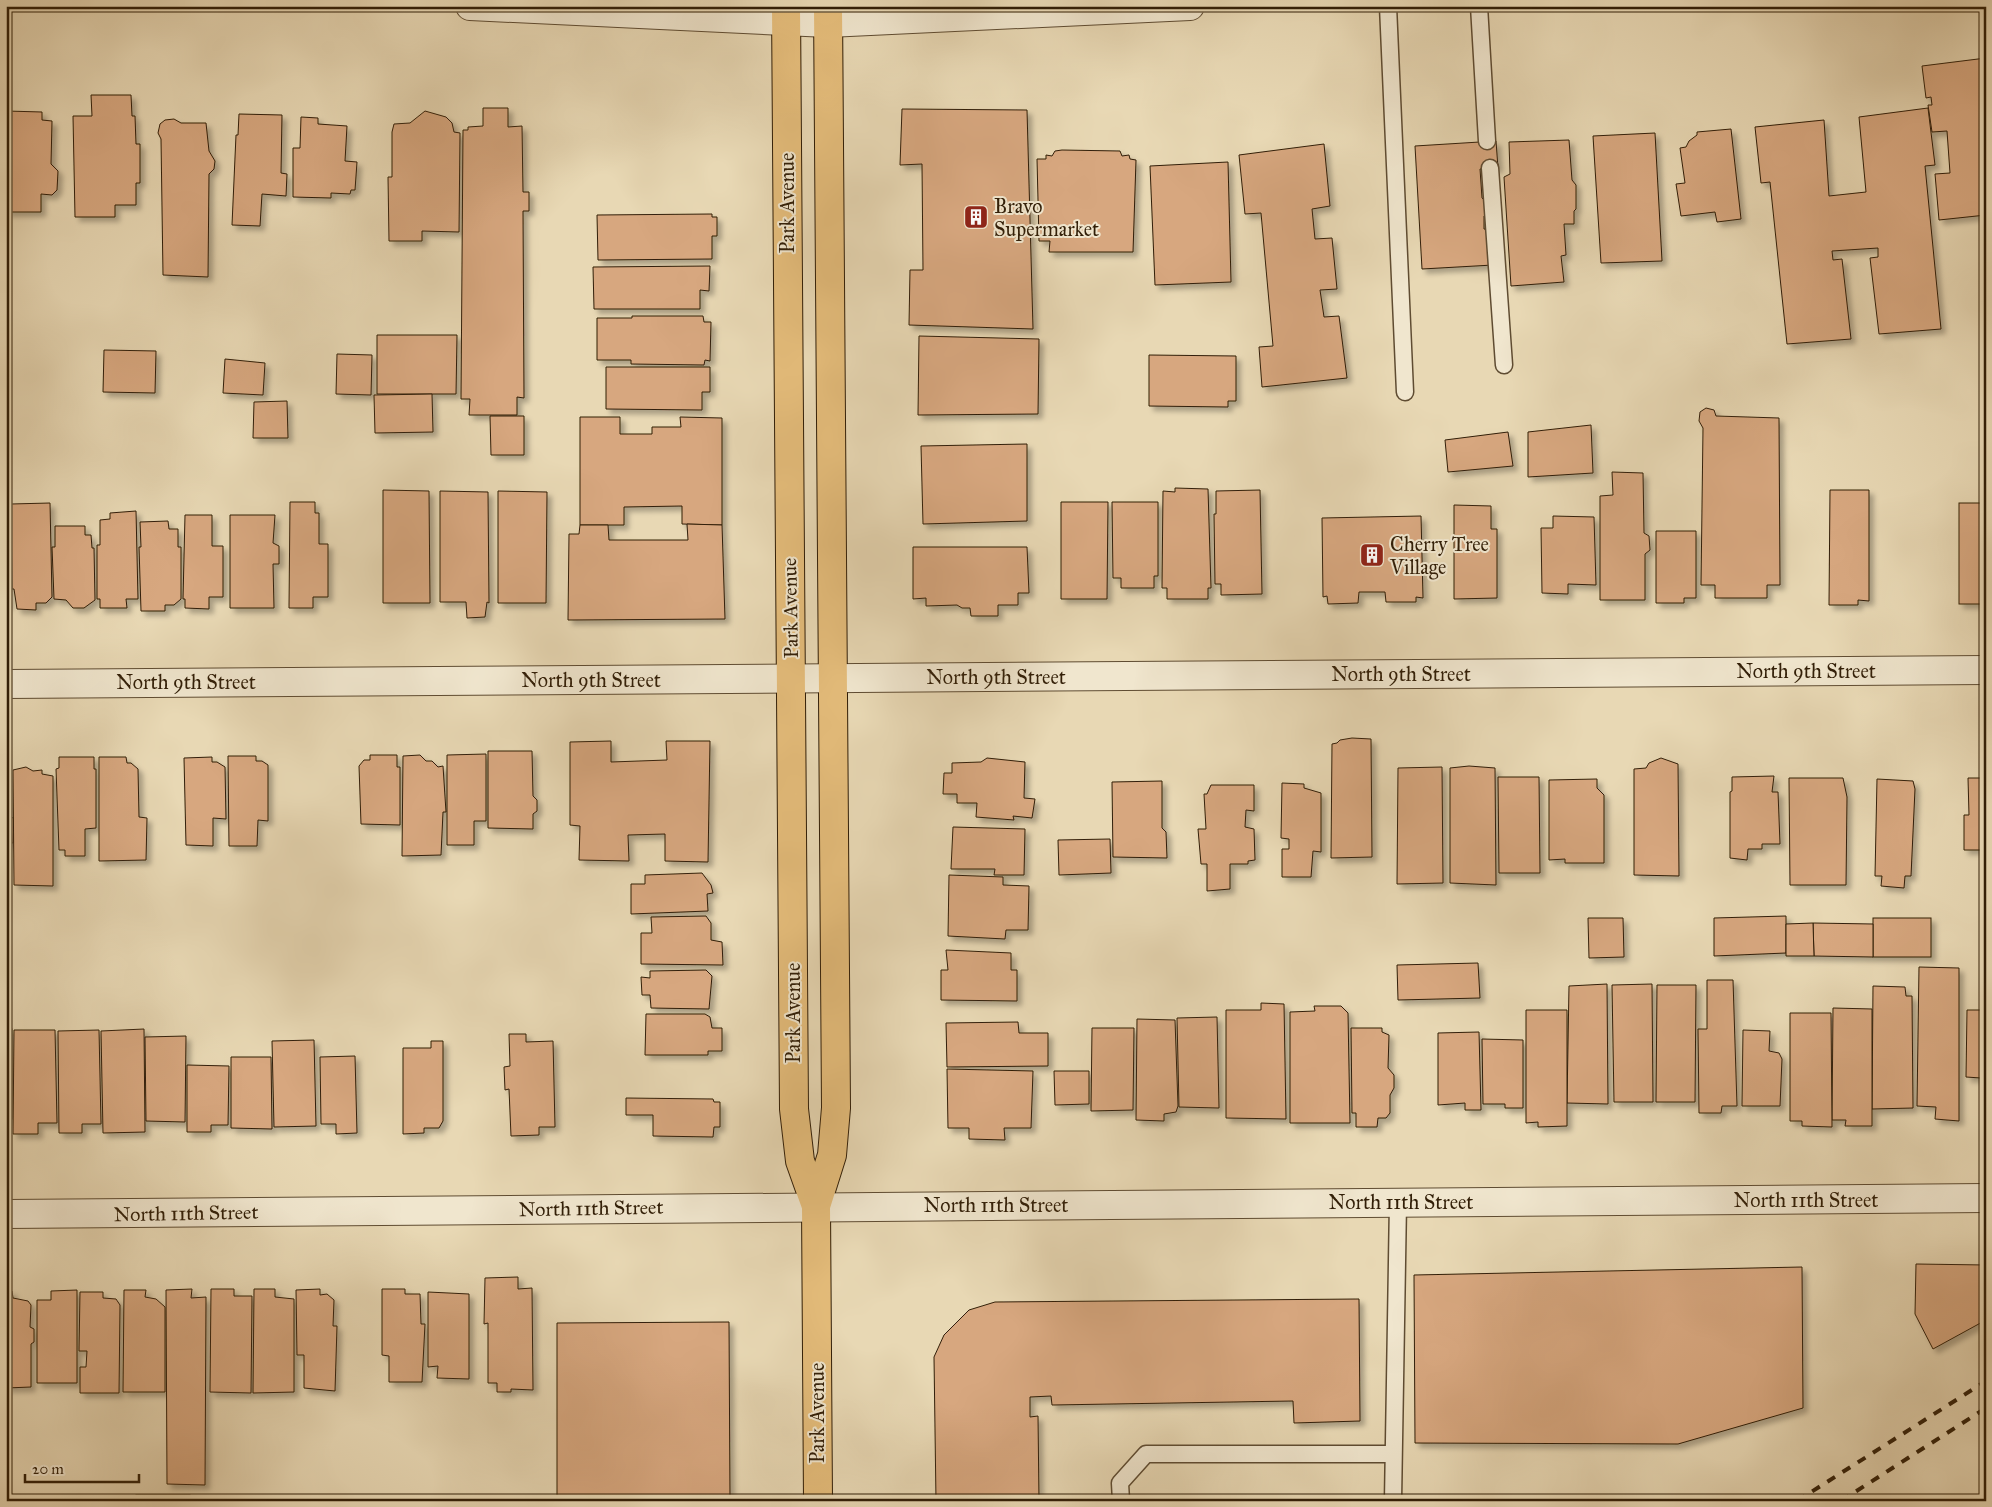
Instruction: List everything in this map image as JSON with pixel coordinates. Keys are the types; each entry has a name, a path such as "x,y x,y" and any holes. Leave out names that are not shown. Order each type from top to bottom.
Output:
{"main road":[{"name":"Park Avenue","path":"786,14 794,1109 800,1161 816,1206"},
{"name":"Park Avenue","path":"818,1501 816,1206 832,1156 836,1108 828,15"}],"street":[{"path":"470,6 828,15 1190,6"},
{"name":"North 9th Street","path":"6,684 1986,670"},
{"name":"North 11th Street","path":"6,1214 1986,1198"}],"lane":[{"path":"1388,6 1405,392"},
{"path":"1479,6 1487,141"},
{"path":"1490,168 1504,365"},
{"path":"1393,1501 1398,1202"},
{"path":"1121,1501 1120,1483 1146,1454 1394,1454"}],"building":[{"path":"1986,58 1986,215 1939,220 1935,174 1950,173 1947,131 1932,132 1928,105 1932,105 1931,97 1926,98 1922,66"},
{"path":"91,95 131,95 132,116 135,116 136,144 140,144 140,183 136,183 136,205 115,205 115,217 75,217 73,116 92,116"},
{"path":"483,108 508,108 508,127 522,126 523,192 529,192 529,211 523,211 524,398 517,397 517,415 469,415 470,399 461,399 463,130 468,130 468,127 483,126"},
{"path":"1928,108 1935,165 1925,166 1941,329 1879,334 1870,258 1878,257 1878,248 1832,251 1833,260 1842,259 1851,339 1787,344 1770,182 1761,183 1755,127 1824,120 1829,196 1866,192 1859,117"},
{"name":"Bravo Supermarket","path":"902,109 1027,110 1033,329 909,325 910,270 923,270 922,164 900,165"},
{"path":"6,111 42,112 42,120 52,121 51,164 58,171 57,190 52,195 41,194 41,212 6,212"},
{"path":"425,111 446,117 452,123 454,132 460,133 459,232 422,231 422,241 389,241 388,177 392,177 392,132 394,124 410,123"},
{"path":"239,114 282,115 281,173 287,174 286,196 262,194 260,226 232,225 236,135 238,135"},
{"path":"301,117 318,118 318,124 347,126 345,161 357,162 355,190 351,190 350,194 331,193 331,198 293,197 293,148 300,148"},
{"path":"174,119 181,123 206,123 209,151 215,161 214,169 209,174 208,277 163,275 161,139 158,133 160,124 165,120"},
{"path":"1731,129 1741,219 1717,222 1715,212 1681,216 1676,184 1685,183 1680,148 1686,147 1689,141 1697,135 1697,132"},
{"path":"1655,133 1662,261 1601,263 1593,136"},
{"path":"1569,140 1572,180 1576,185 1576,209 1574,211 1574,224 1564,224 1566,255 1561,256 1564,282 1511,286 1504,177 1510,174 1509,142"},
{"path":"1496,141 1498,168 1480,169 1482,198 1487,203 1484,229 1491,230 1493,265 1422,269 1415,146"},
{"path":"1324,144 1330,206 1312,209 1315,239 1332,238 1337,289 1320,290 1324,317 1339,316 1347,378 1262,387 1259,347 1273,346 1261,213 1245,214 1239,155"},
{"path":"1055,151 1120,151 1122,156 1129,155 1130,159 1136,160 1133,252 1049,252 1050,241 1039,241 1037,159 1046,159 1046,155 1052,156"},
{"path":"1228,162 1231,282 1155,285 1150,166"},
{"path":"712,214 712,217 717,217 717,236 712,236 712,259 598,260 597,215"},
{"path":"710,266 709,291 700,290 700,309 594,309 593,267"},
{"path":"632,316 703,316 704,322 711,322 710,361 705,360 704,365 631,364 631,360 597,360 597,318 632,318"},
{"path":"377,335 457,335 456,394 377,394"},
{"path":"919,336 1039,339 1038,414 918,415"},
{"path":"104,350 156,351 155,393 103,392"},
{"path":"337,354 372,355 371,395 336,394"},
{"path":"1149,355 1236,356 1236,401 1228,401 1228,407 1149,406"},
{"path":"225,359 265,363 263,395 223,393"},
{"path":"606,367 710,367 710,392 702,392 702,410 606,409"},
{"path":"432,394 433,432 375,433 374,395"},
{"path":"287,401 288,438 253,438 254,402"},
{"path":"1706,408 1714,410 1716,416 1779,418 1780,585 1767,585 1767,598 1715,598 1715,585 1701,585 1703,428 1699,421 1700,412"},
{"path":"490,416 524,416 524,455 491,455"},
{"path":"580,417 620,417 620,434 652,434 652,427 681,427 680,417 722,418 722,525 682,524 682,506 624,507 624,525 580,525"},
{"path":"1591,425 1593,473 1528,477 1528,432"},
{"path":"1508,432 1513,466 1448,472 1445,440"},
{"path":"1027,444 1027,521 923,524 921,446"},
{"path":"1612,472 1643,473 1644,533 1649,536 1650,550 1645,554 1645,600 1600,600 1600,496 1613,495"},
{"path":"1175,488 1208,489 1211,588 1208,588 1208,599 1167,599 1167,588 1162,588 1163,491 1175,492"},
{"path":"383,490 429,491 430,603 383,603"},
{"path":"1260,490 1262,594 1221,595 1221,584 1215,584 1214,514 1216,514 1216,491"},
{"path":"1830,490 1869,490 1869,601 1858,600 1858,605 1829,605"},
{"path":"440,491 488,492 489,603 487,602 485,617 467,618 466,602 440,602"},
{"path":"498,491 547,492 546,603 498,603"},
{"path":"290,502 315,502 315,513 319,513 319,544 328,544 328,597 313,597 313,608 289,608"},
{"path":"1061,502 1108,502 1107,599 1061,599"},
{"path":"1112,502 1158,502 1158,576 1154,576 1154,588 1121,588 1121,578 1113,578"},
{"path":"50,503 52,597 46,603 36,603 36,610 17,609 14,589 12,589 11,504"},
{"path":"1959,503 1986,503 1986,604 1959,604"},
{"path":"1454,505 1491,506 1491,529 1497,529 1497,598 1454,599"},
{"path":"136,511 138,599 126,599 127,608 100,608 100,599 97,599 97,545 100,545 100,520 110,519 110,513"},
{"path":"185,515 212,515 212,546 223,546 223,597 209,597 209,609 185,608 185,599 183,599"},
{"path":"230,515 275,515 273,543 279,546 279,564 273,564 274,608 230,608"},
{"name":"Cherry Tree Village","path":"1421,516 1423,598 1416,597 1416,602 1386,602 1385,592 1359,592 1358,603 1328,604 1327,596 1323,597 1322,518"},
{"path":"1553,516 1594,517 1596,585 1568,584 1568,594 1542,593 1541,528 1553,528"},
{"path":"168,521 169,529 178,529 178,547 181,547 181,599 174,605 165,605 165,611 141,611 140,522"},
{"path":"687,524 722,525 725,619 568,620 569,534 579,534 580,525 608,525 609,540 688,540"},
{"path":"55,526 85,526 85,535 91,535 92,548 94,548 95,600 84,608 73,608 66,600 54,599 52,547 55,547"},
{"path":"1656,531 1696,531 1696,598 1684,598 1684,603 1656,603"},
{"path":"913,547 1027,547 1029,593 1018,593 1018,605 998,605 998,616 971,616 970,608 962,608 957,605 926,606 926,598 913,599"},
{"path":"6,551 8,551 9,605 6,605"},
{"path":"1352,738 1371,739 1372,857 1331,858 1332,744 1340,740"},
{"path":"611,741 611,762 667,760 666,741 710,741 708,862 665,861 665,834 628,835 629,861 579,860 580,826 570,825 570,742"},
{"path":"488,751 532,751 533,796 537,800 537,811 533,814 533,829 488,828"},
{"path":"486,754 486,821 474,821 474,845 447,845 447,755"},
{"path":"370,755 397,755 397,767 400,767 400,825 361,824 359,766 364,760 370,760"},
{"path":"420,755 426,761 432,761 438,767 443,766 446,812 443,812 441,855 402,856 403,756"},
{"path":"228,756 256,756 256,761 262,761 268,765 268,821 258,820 257,846 229,846"},
{"path":"59,757 94,757 94,769 96,769 96,828 85,829 85,856 65,856 65,850 59,850 56,769 59,768"},
{"path":"99,757 126,757 127,763 131,763 138,769 139,817 147,818 146,860 99,861"},
{"path":"212,757 212,762 217,762 225,767 226,819 213,818 213,846 186,845 184,758"},
{"path":"987,758 1025,762 1024,798 1035,799 1032,818 1013,816 1014,820 976,817 977,803 957,803 957,794 943,794 944,773 952,773 952,763 981,762"},
{"path":"1661,758 1678,764 1679,876 1634,875 1634,769 1646,768 1649,763"},
{"path":"6,766 9,770 8,817 14,818 13,843 6,842"},
{"path":"1469,766 1495,768 1496,885 1450,883 1450,768"},
{"path":"26,767 33,771 42,770 42,774 53,776 53,886 14,885 13,770"},
{"path":"1442,767 1443,883 1397,884 1398,768"},
{"path":"1774,776 1772,792 1778,792 1780,844 1762,844 1762,849 1748,849 1747,860 1730,858 1730,792 1732,791 1732,777"},
{"path":"1498,777 1539,777 1540,873 1499,873"},
{"path":"1789,778 1843,778 1847,797 1846,885 1790,885"},
{"path":"1968,778 1986,778 1986,850 1964,850 1964,815 1969,815"},
{"path":"1597,779 1597,788 1604,795 1604,863 1565,863 1565,859 1549,860 1549,780"},
{"path":"1877,779 1913,781 1915,789 1911,876 1905,876 1904,888 1881,886 1882,876 1875,876"},
{"path":"1162,781 1162,828 1166,832 1167,858 1113,857 1112,782"},
{"path":"1282,783 1304,784 1304,788 1321,793 1321,852 1313,851 1311,877 1282,877 1282,849 1289,849 1289,839 1281,838"},
{"path":"1211,785 1254,785 1254,811 1246,810 1245,827 1254,829 1255,860 1248,861 1248,864 1230,864 1230,889 1207,891 1207,864 1201,864 1198,829 1206,829 1204,794 1207,794"},
{"path":"953,827 1025,829 1024,875 994,875 995,869 951,869"},
{"path":"1110,839 1111,873 1059,875 1058,840"},
{"path":"702,873 711,885 713,893 707,894 708,911 631,914 631,884 645,884 645,875"},
{"path":"949,875 1003,877 1003,885 1029,886 1028,930 1006,930 1005,939 948,936"},
{"path":"706,916 711,923 711,940 722,942 723,965 641,964 641,933 652,933 651,917"},
{"path":"1786,916 1786,953 1714,956 1714,918"},
{"path":"1588,918 1623,918 1624,957 1589,958"},
{"path":"1873,918 1931,918 1931,957 1873,957"},
{"path":"1813,923 1873,924 1873,957 1814,956"},
{"path":"1813,923 1814,956 1786,956 1786,924"},
{"path":"946,950 1011,953 1011,970 1017,970 1017,1001 941,1000 941,970 948,970"},
{"path":"1478,963 1480,998 1398,1000 1397,965"},
{"path":"1919,967 1959,968 1959,1121 1935,1119 1936,1107 1917,1106"},
{"path":"706,970 712,976 709,1009 651,1008 650,995 642,995 641,977 650,978 650,971"},
{"path":"1707,980 1733,980 1737,1106 1722,1106 1721,1113 1699,1113 1698,1029 1707,1029"},
{"path":"1607,984 1608,1104 1567,1103 1569,986"},
{"path":"1652,984 1653,1102 1614,1102 1612,985"},
{"path":"1657,985 1696,985 1695,1102 1656,1102"},
{"path":"1873,986 1905,987 1906,996 1912,996 1913,1108 1872,1109"},
{"path":"1261,1003 1284,1004 1286,1119 1226,1118 1226,1010 1261,1010"},
{"path":"1314,1006 1341,1006 1348,1013 1350,1123 1290,1123 1290,1012 1315,1011"},
{"path":"1833,1008 1872,1009 1872,1126 1845,1126 1846,1120 1832,1120"},
{"path":"1526,1010 1567,1010 1567,1126 1538,1127 1538,1122 1526,1123"},
{"path":"1967,1010 1986,1010 1986,1082 1981,1082 1981,1078 1966,1077"},
{"path":"1790,1013 1831,1013 1832,1127 1802,1126 1802,1121 1790,1121"},
{"path":"646,1014 705,1014 710,1017 712,1028 722,1028 722,1051 708,1051 708,1055 645,1055"},
{"path":"1217,1017 1219,1108 1179,1107 1177,1018"},
{"path":"1137,1019 1175,1020 1178,1106 1176,1112 1164,1114 1164,1121 1136,1120"},
{"path":"1018,1022 1019,1033 1048,1033 1048,1066 947,1067 946,1023"},
{"path":"1092,1028 1134,1028 1133,1110 1091,1111"},
{"path":"1351,1028 1382,1028 1382,1032 1389,1035 1388,1068 1394,1075 1394,1088 1390,1095 1390,1113 1386,1118 1378,1118 1377,1127 1356,1127 1356,1113 1352,1113"},
{"path":"6,1029 12,1029 12,1119 6,1119"},
{"path":"144,1029 145,1132 103,1133 101,1031"},
{"path":"14,1030 55,1030 57,1123 38,1123 38,1134 13,1134"},
{"path":"99,1030 101,1124 82,1124 82,1133 59,1133 58,1031"},
{"path":"1743,1030 1770,1031 1769,1051 1779,1053 1782,1059 1780,1106 1742,1106"},
{"path":"1479,1032 1481,1110 1465,1110 1465,1103 1438,1105 1438,1033"},
{"path":"509,1034 526,1034 526,1042 553,1041 555,1127 539,1127 539,1135 511,1136 509,1089 505,1090 504,1067 510,1066"},
{"path":"186,1036 185,1122 146,1121 145,1037"},
{"path":"1482,1039 1523,1040 1523,1108 1505,1108 1505,1104 1483,1104"},
{"path":"314,1040 316,1126 274,1127 272,1041"},
{"path":"431,1041 443,1041 443,1121 439,1128 424,1128 424,1133 403,1134 403,1048 431,1048"},
{"path":"355,1056 357,1133 336,1134 336,1124 321,1124 320,1057"},
{"path":"231,1057 271,1057 272,1129 231,1128"},
{"path":"187,1065 229,1066 228,1125 211,1125 211,1132 187,1132"},
{"path":"947,1069 1033,1071 1031,1128 1004,1128 1005,1140 969,1139 969,1128 948,1128"},
{"path":"1054,1071 1089,1071 1089,1104 1055,1105"},
{"path":"626,1098 713,1099 714,1102 720,1102 720,1127 714,1127 713,1137 653,1136 653,1115 626,1115"},
{"path":"1916,1264 1986,1265 1986,1320 1933,1349 1915,1314"},
{"path":"1802,1267 1803,1408 1678,1444 1415,1443 1414,1275"},
{"path":"518,1277 518,1289 532,1288 533,1390 511,1389 511,1392 497,1392 497,1383 488,1383 488,1323 484,1324 485,1278"},
{"path":"192,1289 191,1298 206,1297 205,1485 167,1484 166,1290"},
{"path":"211,1289 234,1289 234,1296 252,1296 251,1393 210,1392"},
{"path":"254,1289 275,1289 275,1297 294,1299 294,1392 253,1393"},
{"path":"320,1289 320,1295 327,1294 334,1300 333,1326 337,1326 335,1391 304,1388 304,1355 297,1355 296,1290"},
{"path":"382,1289 405,1289 405,1294 420,1294 421,1324 425,1324 422,1382 389,1382 389,1356 382,1355"},
{"path":"77,1290 77,1383 37,1383 37,1300 51,1300 51,1291"},
{"path":"124,1290 146,1290 145,1297 156,1299 165,1307 165,1392 123,1392"},
{"path":"6,1291 12,1291 13,1298 28,1301 31,1305 30,1327 34,1329 34,1342 31,1344 31,1387 6,1388"},
{"path":"80,1292 103,1292 103,1298 116,1299 120,1305 119,1393 80,1393 80,1367 86,1367 87,1351 79,1351"},
{"path":"428,1292 469,1294 469,1379 437,1378 438,1366 428,1367"},
{"path":"1359,1299 1360,1421 1294,1423 1293,1401 1052,1405 1051,1396 1030,1397 1030,1417 1038,1416 1039,1501 936,1501 934,1357 944,1335 969,1310 995,1302"},
{"path":"729,1322 730,1501 557,1501 557,1323"},
{"path":"136,1495 190,1495 190,1501 136,1501"}],"railway":[{"path":"1797,1501 1986,1381"},
{"path":"1841,1501 1986,1408"}],"place":[{"name":"Bravo Supermarket","path":"976,217"},
{"name":"Cherry Tree Village","path":"1372,555"}]}
